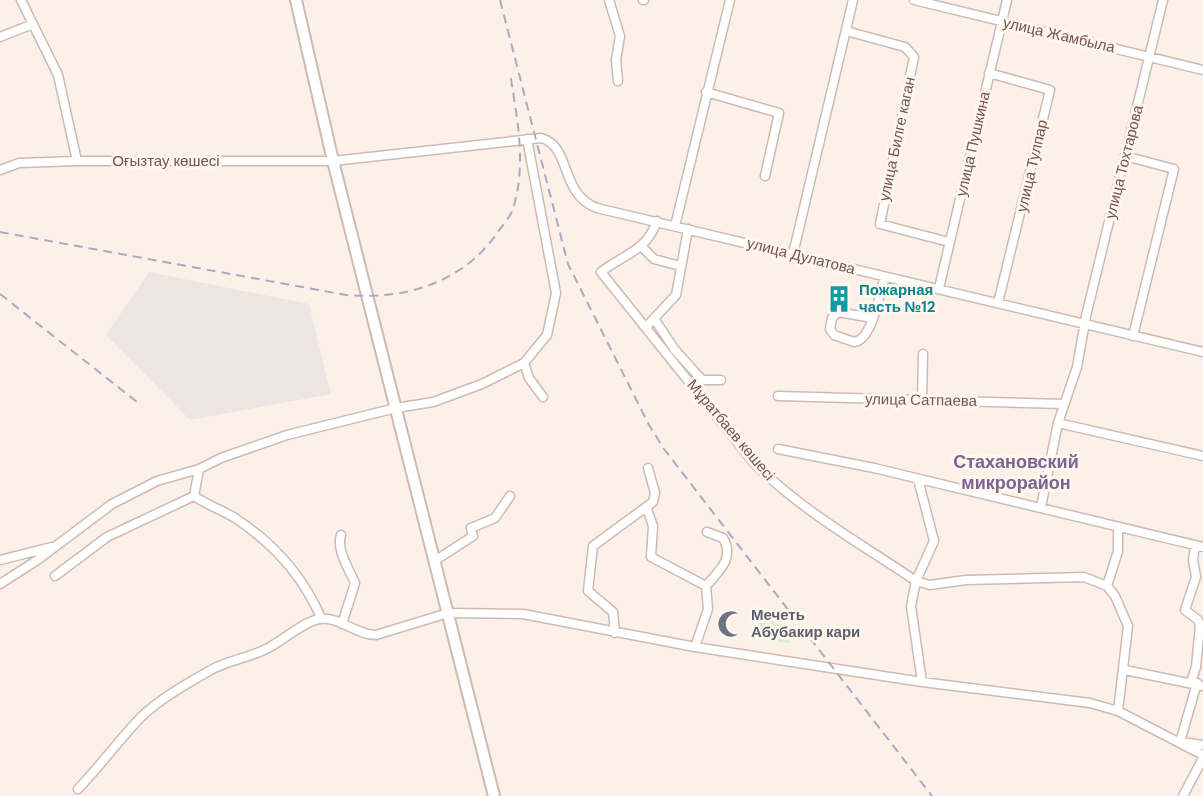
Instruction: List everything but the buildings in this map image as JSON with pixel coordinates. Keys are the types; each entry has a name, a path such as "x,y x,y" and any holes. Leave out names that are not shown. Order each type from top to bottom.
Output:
{"street":[{"path":"21,0 58,75 77,161"},
{"path":"296,0 333,161 494,796"},
{"path":"609,0 620,36 616,60 618,81"},
{"path":"675,225 730,0"},
{"path":"793,254 853,0"},
{"name":"улица Жамбыла","path":"914,0 1203,70"},
{"name":"улица Пушкина","path":"939,288 1007,0"},
{"name":"улица Тохтарова","path":"1064,404 1077,366 1163,0"},
{"path":"0,37 33,24"},
{"name":"улица Билге каган","path":"846,31 905,47 914,57 880,224 949,242"},
{"name":"улица Тулпар","path":"989,73 1050,90 998,303"},
{"path":"706,92 779,113 765,176"},
{"name":"Оғызтау көшесі","path":"0,170 19,163 77,161 333,161 541,138"},
{"name":"улица Дулатова","path":"541,138 549,141 559,153 572,189 589,205 1203,352"},
{"path":"0,584 121,500 157,480 199,469 221,458 287,435 396,408 433,402 482,384 524,363 547,335 556,293 527,139"},
{"path":"1125,156 1174,169 1134,336"},
{"path":"657,221 652,234 642,247 654,259 680,266"},
{"path":"646,326 655,320 676,296 688,229"},
{"name":"Мұратбаев көшесі","path":"642,247 602,273 754,463 772,481 916,581"},
{"path":"872,318 838,312 832,318 830,329 834,335 858,342 864,337 872,318 885,277"},
{"path":"655,320 675,350 702,380 722,380"},
{"path":"922,400 923,354"},
{"path":"524,363 530,378 543,397"},
{"name":"улица Сатпаева","path":"778,396 1064,404"},
{"path":"1041,507 1064,404"},
{"path":"1058,423 1203,456"},
{"name":"Мұратбаев көшесі","path":"778,449 1041,507 1199,546"},
{"path":"615,633 613,612 594,598 587,588 593,546 600,539 647,509 655,492 648,468"},
{"path":"194,496 199,469"},
{"path":"918,479 934,541 916,581 911,606 922,682"},
{"path":"56,576 107,537 194,496"},
{"path":"194,496 234,518 275,550 287,562 321,618"},
{"path":"435,560 473,536 471,528 495,518 510,496"},
{"path":"647,509 653,526 651,557 706,586"},
{"path":"1107,586 1116,559 1118,527"},
{"path":"695,647 708,609 706,586 723,567 728,550 723,538 707,532"},
{"path":"341,535 339,541 342,554 355,583 342,624"},
{"path":"0,560 58,545"},
{"path":"1180,742 1197,684 1196,667 1200,625 1198,620 1185,610 1196,577 1193,560 1199,546"},
{"path":"916,581 930,585 966,580 1084,577 1107,586 1115,596 1128,626 1125,670 1118,711"},
{"path":"78,789 142,716 172,693 211,669 264,650 310,622 321,618 342,624 364,635 376,635 448,613 523,615 695,647 922,682 1090,704 1118,711 1180,742 1203,757 1183,796"},
{"path":"1125,670 1197,684"},
{"path":"1180,742 1203,745"}],"shaded area":[{"path":"149,272 309,304 331,394 190,420 106,335"}],"green space":[{"path":"761,609 775,611 774,624 791,626 789,643 758,639"}],"railway":[{"path":"500,0 568,264 649,425 664,449 932,796"},
{"path":"0,232 346,295 388,295 429,285 448,277 481,253 513,209 520,158 518,124 510,73"},
{"path":"0,294 137,402"}],"place":[{"name":"Пожарная часть №12","path":"839,299"},
{"name":"Мечеть Абубакир кари","path":"731,624"}],"district":[{"name":"Стахановский микрорайон","path":"1016,472"}]}
